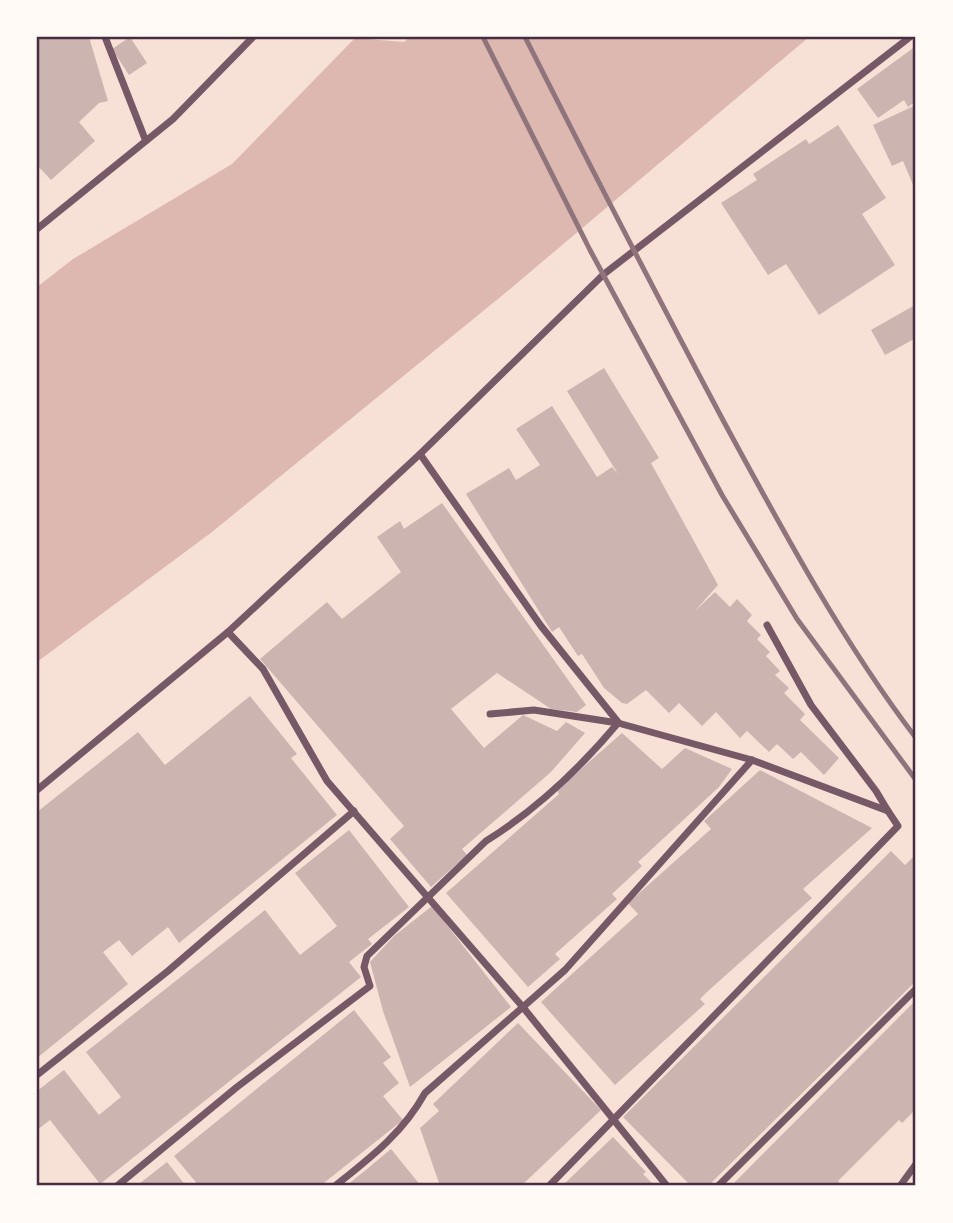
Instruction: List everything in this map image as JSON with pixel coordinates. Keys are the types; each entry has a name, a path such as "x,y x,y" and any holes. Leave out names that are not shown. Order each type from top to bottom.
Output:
{"street":[{"path":"105,37 145,139"},
{"path":"37,229 173,119 253,37"},
{"path":"37,790 228,632 420,454 604,274 910,37"},
{"path":"420,454 541,626 618,723"},
{"path":"549,1186 898,826 811,705 767,625"},
{"path":"228,632 263,669 327,781 430,896 667,1186"},
{"path":"490,714 534,710 618,723 752,760 888,811"},
{"path":"117,1186 237,1087 370,986 364,967 367,956 486,841 505,829 590,757 618,723"},
{"path":"335,1186 393,1139 412,1116 425,1093 565,970 752,760"},
{"path":"37,1075 168,971 354,811"},
{"path":"719,1186 916,989"},
{"path":"900,1186 916,1164"}],"shaded area":[{"path":"410,37 809,37 504,294 212,532 37,662 37,287 73,259 232,164 355,38 404,42"}],"building":[{"path":"37,37 89,37 108,101 99,103 79,122 95,141 51,180 37,165"},
{"path":"130,37 147,63 129,75 112,49"},
{"path":"916,46 916,101 908,107 904,100 878,118 857,89"},
{"path":"916,105 916,192 903,161 892,166 873,125"},
{"path":"838,125 886,198 862,214 895,265 819,315 786,264 768,275 721,203 757,180 753,174 806,139 809,144"},
{"path":"915,305 916,338 885,355 871,330"},
{"path":"604,368 659,458 651,463 718,585 694,612 715,592 730,607 737,599 752,615 747,621 761,635 757,639 770,652 766,656 780,671 775,675 789,688 784,693 805,714 800,720 839,758 824,775 801,752 793,759 777,744 769,752 747,731 740,738 716,712 702,726 679,703 669,713 646,690 627,704 622,703 604,688 582,654 578,656 559,627 552,632 466,494 509,468 516,480 540,465 516,429 552,406 597,477 612,467 618,474 567,391"},
{"path":"442,503 586,705 577,712 551,709 497,673 451,709 484,748 523,715 557,731 566,722 585,733 551,772 462,849 467,855 431,887 390,839 404,826 260,659 327,602 342,619 401,572 377,537 400,521 404,529"},
{"path":"250,696 297,754 291,758 337,815 179,943 168,927 132,956 119,940 103,952 128,984 37,1058 37,812 138,732 165,765"},
{"path":"622,733 662,769 685,748 732,769 719,787 638,862 642,866 612,894 617,899 555,954 560,959 528,987 446,893 559,794 557,790"},
{"path":"760,770 872,828 803,889 812,898 707,992 700,999 705,1004 615,1085 541,1002 638,914 628,903 711,829 704,821"},
{"path":"349,830 409,907 368,939 372,944 349,962 361,977 100,1184 50,1120 37,1130 37,1091 64,1070 99,1115 121,1097 86,1052 265,910 300,955 337,926 295,873"},
{"path":"891,851 905,865 916,854 916,981 708,1186 691,1186 623,1117"},
{"path":"432,906 511,1007 410,1087 383,1011 370,962 394,936"},
{"path":"916,1000 916,1109 902,1123 899,1120 838,1181 843,1186 731,1186"},
{"path":"354,1010 391,1057 383,1063 399,1083 383,1096 403,1120 320,1186 199,1186 174,1156"},
{"path":"518,1023 601,1110 521,1186 440,1186 420,1128 439,1111 433,1104"},
{"path":"613,1137 646,1172 643,1174 655,1186 562,1186"},
{"path":"391,1149 421,1186 346,1186 367,1169"},
{"path":"167,1162 186,1186 136,1186 139,1184"}],"railway":[{"path":"483,37 590,250 722,495 797,619 916,780"},
{"path":"525,37 648,278 768,503 838,624 916,738"}]}
